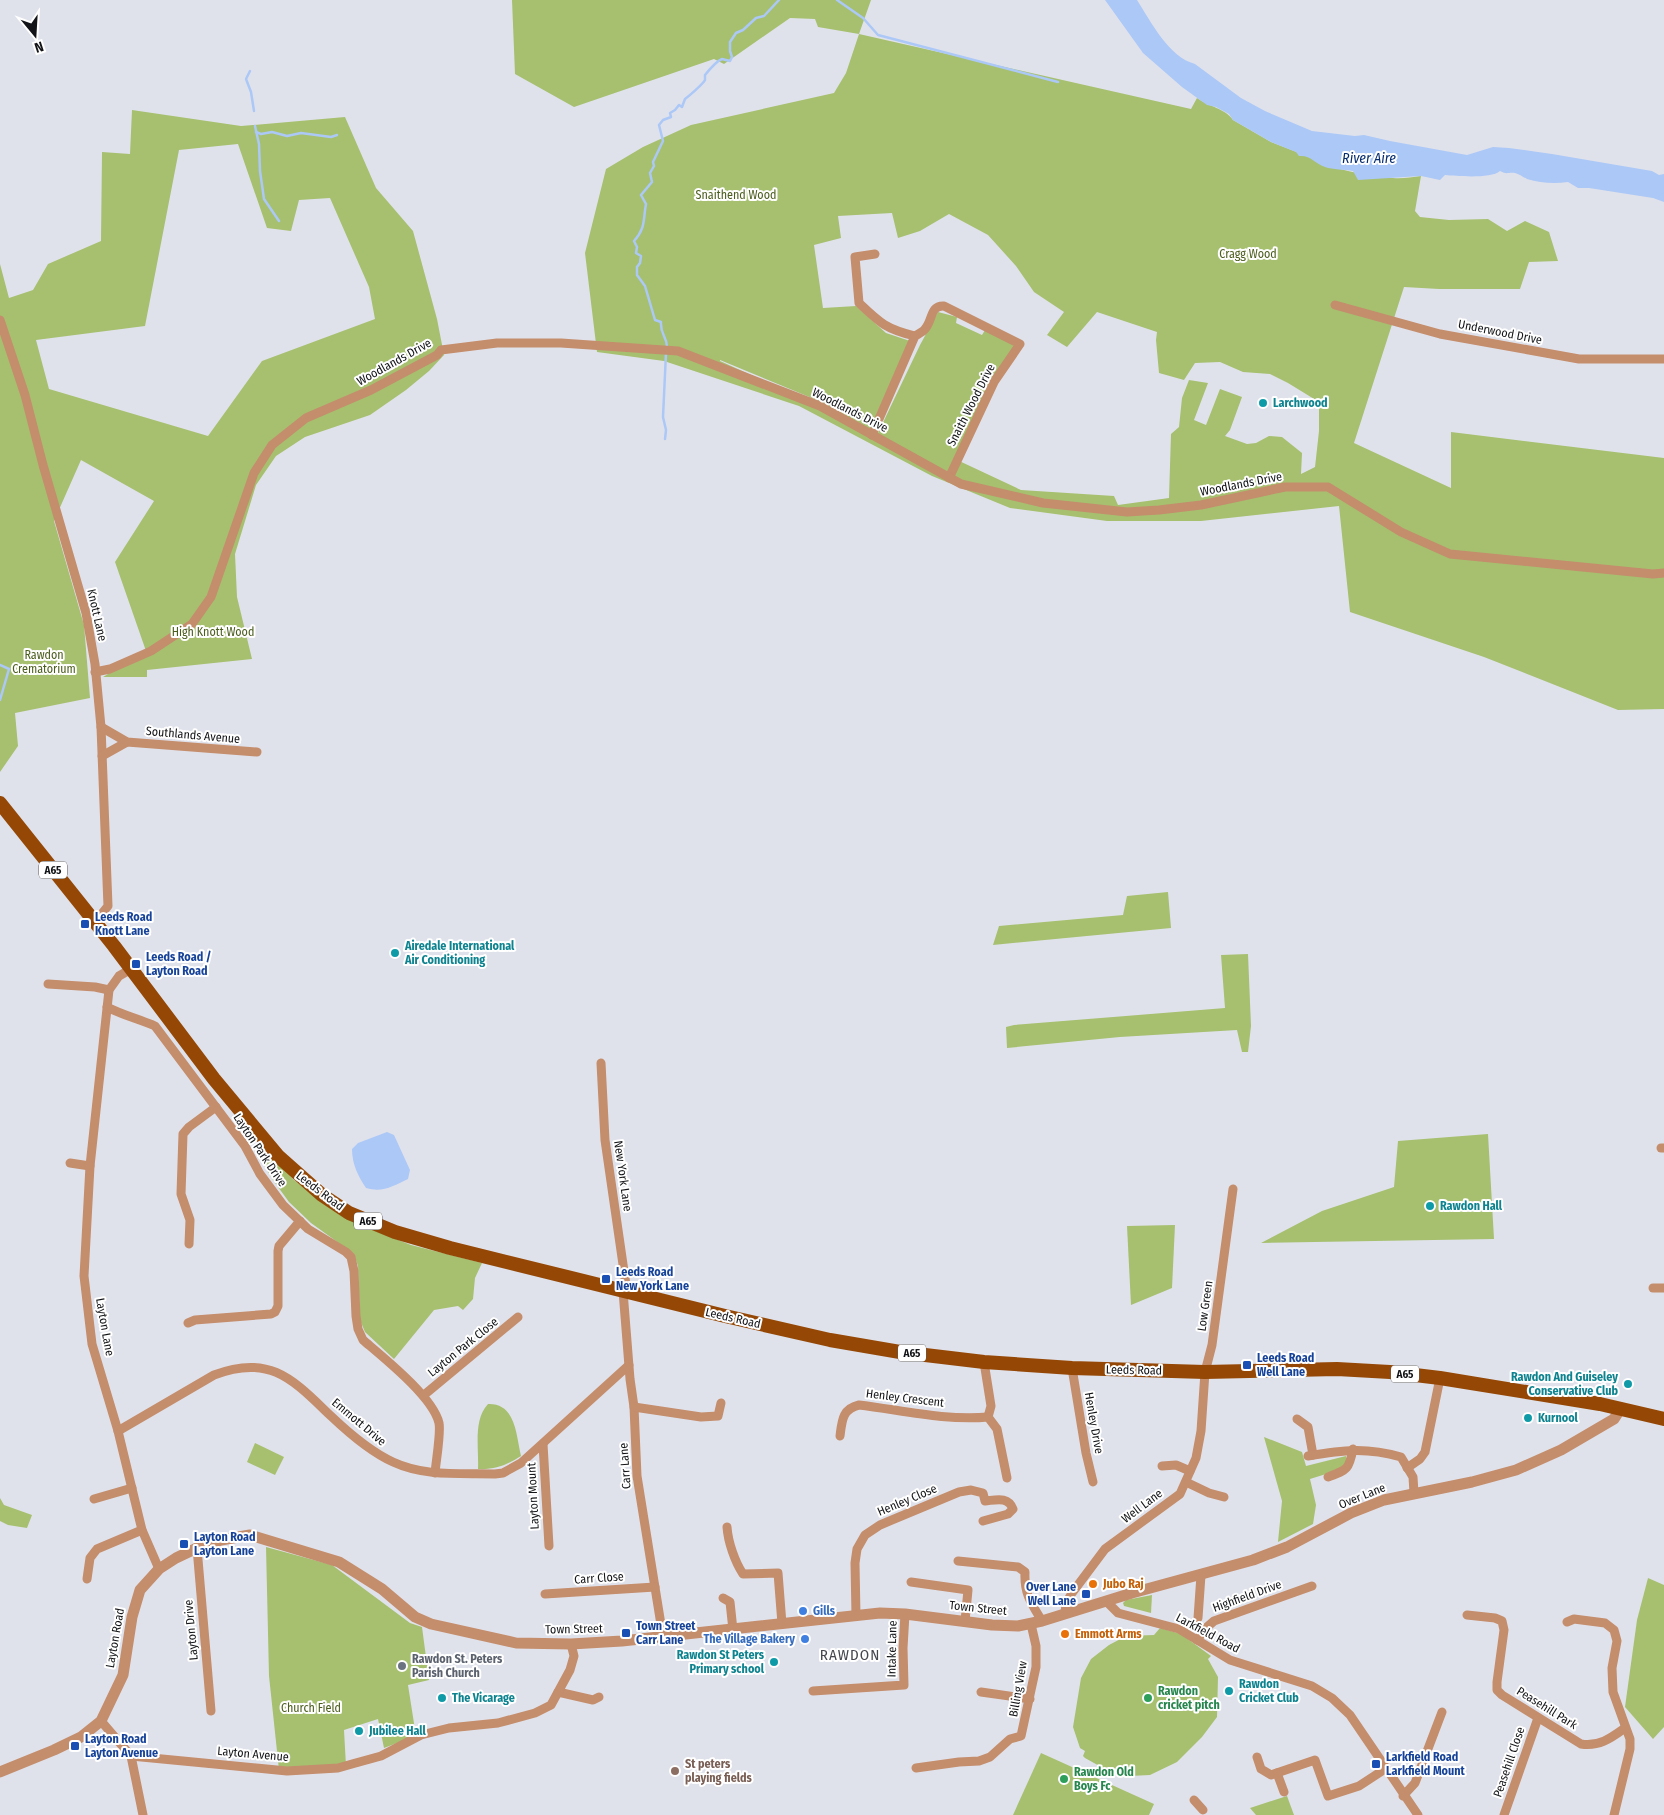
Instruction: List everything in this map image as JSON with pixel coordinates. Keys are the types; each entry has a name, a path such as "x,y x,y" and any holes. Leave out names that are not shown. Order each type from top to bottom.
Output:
{"main road":[{"name":"Leeds Road","path":"0,803 95,922 214,1079 278,1156 322,1195 349,1213 395,1232 625,1292 830,1340 900,1352 984,1362 1072,1368 1206,1372 1337,1369 1440,1378 1621,1408 1664,1418"}],"street":[{"path":"875,254 855,257 859,303 880,322 894,331 915,336"},
{"name":"Snaith Wood Drive","path":"872,435 915,336 925,329 934,308 939,305 944,306 1020,344 994,382 949,478"},
{"name":"Underwood Drive","path":"1335,305 1440,334 1579,359 1664,359"},
{"name":"Knott Lane","path":"0,320 25,394 43,466 86,613 101,728 108,906 95,922"},
{"name":"Woodlands Drive","path":"95,672 110,669 151,651 192,624 211,597 254,474 272,445 306,418 371,390 437,355 441,350 497,344 561,343 678,351 820,406 961,484 1043,504 1127,512 1201,505 1285,487 1328,487 1401,532 1450,554 1653,574 1664,573"},
{"name":"Southlands Avenue","path":"101,728 127,742 257,752"},
{"path":"102,756 127,742"},
{"path":"48,984 95,986 109,990 119,976 131,969"},
{"name":"Layton Lane","path":"109,990 90,1166 84,1276 92,1344 118,1431 142,1530 158,1569"},
{"name":"Layton Park Drive","path":"107,1007 120,1014 137,1018 155,1026 245,1146 260,1174 277,1198 308,1229 351,1257 354,1271 358,1329 364,1340 424,1395 433,1408 439,1423 434,1473"},
{"name":"New York Lane","path":"601,1063 605,1140 625,1292"},
{"path":"189,1244 190,1220 180,1194 183,1134 189,1126 216,1107"},
{"path":"70,1163 90,1166"},
{"name":"Low Green","path":"1206,1372 1212,1344 1233,1189"},
{"path":"188,1323 195,1320 271,1314 275,1312 278,1306 279,1246 300,1221"},
{"path":"1654,1288 1664,1288"},
{"name":"Carr Lane","path":"625,1292 637,1476 663,1637"},
{"name":"Layton Park Close","path":"424,1395 518,1317"},
{"path":"984,1362 991,1406 988,1417 997,1429 1007,1478"},
{"name":"Emmott Drive","path":"118,1431 214,1375 229,1369 260,1368 295,1382 353,1436 382,1456 414,1470 434,1473 494,1474 503,1472 521,1463 629,1365"},
{"name":"Henley Drive","path":"1072,1368 1086,1453 1093,1482"},
{"name":"Well Lane","path":"1065,1614 1066,1603 1072,1593 1106,1549 1180,1494 1196,1458 1201,1431 1206,1372"},
{"path":"1407,1468 1420,1459 1425,1452 1440,1378"},
{"path":"634,1407 701,1417 718,1416 721,1403"},
{"name":"Henley Crescent","path":"840,1436 843,1416 849,1408 859,1405 943,1416 988,1417"},
{"name":"Over Lane","path":"1107,1602 1132,1593 1253,1560 1287,1547 1351,1514 1384,1500 1472,1482 1516,1470 1568,1446 1614,1419 1621,1408"},
{"path":"1297,1419 1308,1427 1311,1456 1353,1449 1386,1453 1400,1457 1413,1477 1414,1493"},
{"name":"Layton Mount","path":"543,1444 549,1546"},
{"path":"1328,1477 1347,1469 1353,1449"},
{"path":"1162,1466 1176,1465 1190,1471"},
{"path":"1186,1482 1209,1493 1224,1497"},
{"path":"94,1499 132,1488"},
{"name":"Henley Close","path":"856,1616 855,1563 857,1549 865,1535 880,1525 959,1492 986,1490 985,1501 1007,1501 1013,1509 1008,1514 983,1521"},
{"path":"727,1527 739,1568 743,1574 778,1573 782,1624"},
{"path":"87,1579 92,1553 97,1549 142,1530"},
{"name":"Town Street","path":"158,1569 197,1548 221,1540 250,1535 339,1562 382,1589 415,1616 431,1624 516,1643 571,1644 622,1641 880,1613 1018,1626 1036,1623 1107,1602"},
{"name":"Layton Drive","path":"197,1548 211,1711"},
{"path":"958,1561 1018,1567 1025,1572 1024,1587 1036,1623"},
{"name":"Layton Road","path":"0,1772 81,1737 101,1721 123,1674 136,1598 140,1590 158,1569"},
{"path":"1198,1618 1201,1575"},
{"path":"911,1582 968,1590 966,1621"},
{"name":"Carr Close","path":"544,1594 655,1586"},
{"name":"Highfield Drive","path":"1197,1640 1210,1624 1221,1618 1312,1586"},
{"path":"723,1598 730,1602 733,1630"},
{"name":"Larkfield Road","path":"1107,1602 1118,1613 1179,1629 1230,1660 1305,1684 1332,1698 1350,1715 1418,1815"},
{"name":"Intake Lane","path":"813,1691 904,1685 903,1648 905,1614"},
{"name":"Peasehill Park","path":"1467,1615 1495,1618 1502,1621 1504,1630 1497,1682 1498,1690 1502,1695 1581,1744 1590,1745 1605,1741 1625,1728"},
{"path":"1567,1622 1574,1619 1605,1623 1614,1630 1616,1641 1612,1668 1612,1692 1630,1739 1630,1749 1614,1815"},
{"name":"Billing View","path":"916,1768 979,1761 990,1757 1010,1739 1021,1736 1036,1667 1036,1623"},
{"name":"Layton Avenue","path":"131,1756 287,1771 338,1768 381,1756 421,1735 449,1728 498,1723 551,1705 570,1670 574,1656 571,1644"},
{"path":"558,1692 593,1700 599,1697"},
{"path":"981,1692 1030,1699"},
{"path":"1404,1796 1415,1783 1442,1712"},
{"name":"Peasehill Close","path":"1504,1815 1538,1718"},
{"path":"101,1721 131,1756 143,1815"},
{"path":"1257,1757 1261,1769 1271,1775 1315,1760 1328,1796 1359,1786 1386,1769"},
{"path":"1277,1773 1284,1792"},
{"path":"1194,1800 1202,1813"}],"green space":[{"path":"512,0 871,0 859,34 818,27 815,19 790,18 724,64 714,59 574,107 515,74"},
{"path":"859,34 1191,109 1197,98 1221,110 1233,120 1271,142 1318,162 1363,174 1385,177 1421,176 1415,211 1420,217 1449,220 1488,219 1507,231 1525,221 1549,232 1558,261 1529,262 1520,289 1404,287 1354,443 1451,488 1451,432 1664,458 1664,709 1618,710 1484,657 1350,612 1339,506 1201,521 1107,521 1010,508 932,476 799,406 664,361 597,352 585,253 606,169 643,147 691,125 834,93 846,73","holes":["892,213 898,238 920,231 949,214 988,235 1016,266 1034,292 1064,312 1047,335 1067,347 1097,312 1157,332 1159,373 1184,380 1195,363 1220,362 1243,372 1270,374 1288,383 1319,402 1319,431 1315,467 1301,474 1302,453 1282,437 1269,436 1256,443 1247,444 1225,436 1230,430 1242,397 1220,389 1206,425 1194,420 1208,383 1189,380 1182,398 1179,427 1171,434 1169,498 1118,505 1114,496 1021,490 955,459 1014,349 1013,343 985,330 982,335 956,323 957,317 938,312 878,433 870,429 910,341 886,333 856,306 823,308 814,245 841,238 838,216","720,361 819,401 861,424"]},
{"path":"132,110 241,126 345,117 376,188 413,231 437,319 444,355 429,371 406,390 370,415 305,437 276,456 256,485 235,554 237,597 252,659 147,670 147,677 103,677 146,651 115,562 154,501 81,460 54,521 84,625 90,698 15,713 18,746 0,772 0,264 9,298 33,290 48,264 101,241 102,152 130,154","holes":["238,144 267,228 291,231 299,200 330,198 369,287 375,319 262,361 208,436 49,389 36,340 145,326 179,150"]},
{"path":"1168,892 1171,928 993,945 999,926 1123,915 1127,896"},
{"path":"1248,954 1251,1026 1248,1052 1242,1052 1237,1030 1120,1037 1007,1048 1006,1027 1014,1025 1225,1008 1221,955"},
{"path":"1488,1134 1494,1239 1261,1243 1322,1211 1394,1187 1398,1141"},
{"path":"265,1149 294,1180 332,1208 368,1228 411,1245 482,1263 475,1278 473,1299 463,1310 458,1306 434,1310 394,1359 365,1332 360,1320 358,1266 354,1254 311,1223 289,1202 257,1154"},
{"path":"1175,1225 1172,1288 1131,1305 1127,1226"},
{"path":"488,1404 497,1405 509,1414 516,1430 521,1456 501,1466 490,1469 478,1469 480,1418"},
{"path":"1264,1437 1302,1452 1306,1466 1346,1456 1347,1463 1339,1470 1310,1479 1316,1505 1313,1524 1278,1542 1282,1501"},
{"path":"255,1443 284,1457 275,1475 247,1462"},
{"path":"0,1498 4,1505 32,1515 27,1528 8,1525 0,1521"},
{"name":"Church Field","path":"266,1547 332,1565 410,1623 422,1627 429,1680 408,1685 416,1736 384,1748 378,1719 344,1730 346,1766 279,1770 269,1676"},
{"path":"1648,1578 1664,1585 1664,1727 1653,1739 1625,1707 1637,1620"},
{"path":"1152,1595 1151,1613 1124,1606 1123,1603 1126,1600"},
{"name":"Rawdon cricket pitch","path":"1160,1628 1181,1634 1211,1656 1208,1659 1218,1677 1217,1717 1202,1737 1177,1762 1150,1775 1130,1776 1112,1773 1083,1756 1085,1751 1080,1748 1073,1727 1081,1678 1091,1659 1109,1645 1126,1636 1154,1635"},
{"name":"Rawdon Old Boys Fc","path":"1041,1753 1154,1804 1149,1815 1013,1815"},
{"path":"1287,1796 1294,1815 1256,1815 1250,1808"}],"water":[{"name":"River Aire","path":"1105,0 1137,0 1162,38 1177,54 1195,64 1241,98 1265,111 1312,131 1355,136 1364,135 1467,155 1493,147 1509,148 1652,171 1659,175 1664,174 1664,202 1653,198 1578,188 1568,182 1552,183 1537,181 1527,179 1515,173 1500,171 1496,174 1482,176 1445,175 1440,180 1421,176 1358,180 1353,171 1328,168 1310,158 1299,156 1296,152 1271,142 1233,120 1229,114 1216,107 1207,105 1182,87 1143,53"},
{"path":"387,1132 394,1135 410,1170 408,1179 383,1189 366,1188 356,1170 352,1149 358,1143"}],"waterway":[{"path":"667,347 661,322 655,320 645,286 637,275 637,267 641,256 636,253 637,247 634,241 641,232 644,219 646,204 641,195 652,182 650,173 663,141 659,125 663,120 671,117 670,113 679,105 682,107 685,99 704,82 705,75 715,64 722,59 730,61 732,57 730,42 736,33 743,30 756,18 764,16 779,0"},
{"path":"837,0 863,18 878,35 1058,82"},
{"path":"250,71 246,79 251,92 254,111"},
{"path":"255,126 259,144 264,199 279,221"},
{"path":"256,132 261,134 272,132 287,136 301,133 331,137 337,135"},
{"path":"665,439 666,430 663,417 666,353"},
{"path":"0,665 9,669 0,700"}],"place":[{"name":"Larchwood","path":"1263,403"},
{"name":"Leeds Road Knott Lane","path":"85,924"},
{"name":"Airedale International Air Conditioning","path":"395,953"},
{"name":"Leeds Road / Layton Road","path":"136,964"},
{"name":"Rawdon Hall","path":"1430,1206"},
{"name":"Leeds Road New York Lane","path":"606,1279"},
{"name":"Leeds Road Well Lane","path":"1247,1365"},
{"name":"Rawdon And Guiseley Conservative Club","path":"1628,1384"},
{"name":"Kurnool","path":"1528,1418"},
{"name":"Layton Road Layton Lane","path":"184,1544"},
{"name":"Jubo Raj","path":"1093,1584"},
{"name":"Over Lane Well Lane","path":"1086,1594"},
{"name":"Gills","path":"803,1611"},
{"name":"Town Street Carr Lane","path":"626,1633"},
{"name":"Emmott Arms","path":"1065,1634"},
{"name":"The Village Bakery","path":"805,1639"},
{"name":"Rawdon St Peters Primary school","path":"774,1662"},
{"name":"Rawdon St. Peters Parish Church","path":"402,1666"},
{"name":"Rawdon Cricket Club","path":"1229,1691"},
{"name":"The Vicarage","path":"442,1698"},
{"name":"Rawdon cricket pitch","path":"1148,1698"},
{"name":"Jubilee Hall","path":"359,1731"},
{"name":"Layton Road Layton Avenue","path":"75,1746"},
{"name":"Larkfield Road Larkfield Mount","path":"1376,1764"},
{"name":"St peters playing fields","path":"675,1771"},
{"name":"Rawdon Old Boys Fc","path":"1064,1779"}],"district":[{"name":"RAWDON","path":"850,1655"}],"park label":[{"name":"Snaithend Wood","path":"736,195"},
{"name":"Cragg Wood","path":"1248,254"},
{"name":"High Knott Wood","path":"213,632"},
{"name":"Rawdon Crematorium","path":"44,662"}]}
